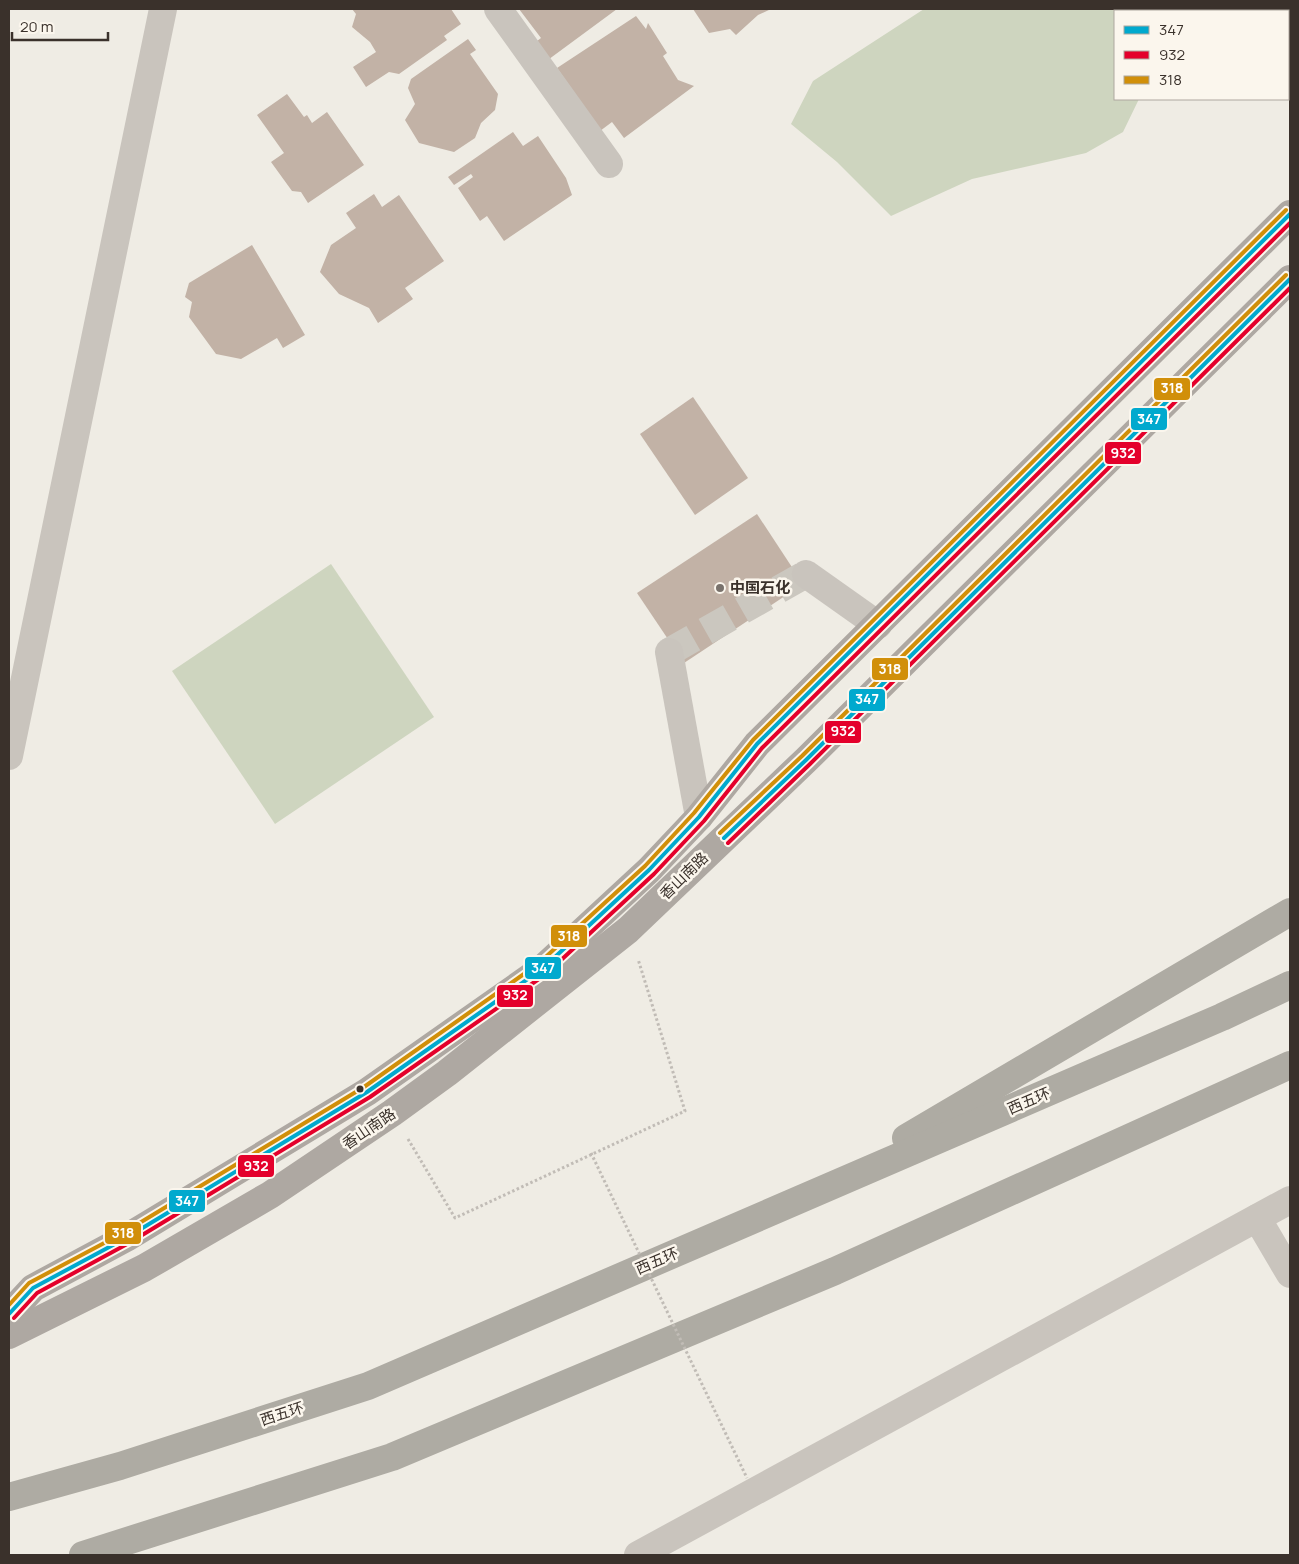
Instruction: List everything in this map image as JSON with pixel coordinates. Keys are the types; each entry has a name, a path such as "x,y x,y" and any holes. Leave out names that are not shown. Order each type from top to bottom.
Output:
{"highway":[{"path":"803,1198 1290,912"},
{"name":"西五环","path":"9,1497 120,1466 368,1386 1222,1017 1290,985"},
{"path":"83,1555 392,1457 835,1271 1290,1066"}],"main road":[{"name":"香山南路","path":"9,1314 34,1288 135,1233 367,1092 542,968 648,870 699,817 757,744 1290,214"},
{"name":"香山南路","path":"9,1335 144,1268 262,1200 392,1113 447,1073 628,930 806,760 1290,279"}],"street":[{"path":"9,756 163,9"},
{"path":"498,9 609,164"},
{"path":"806,574 878,625"},
{"path":"669,652 699,817"},
{"path":"638,1555 1290,1200"},
{"path":"1257,1218 1290,1274"}],"path":[{"path":"392,1113 455,1218 591,1153 685,1111 628,930"},
{"path":"591,1153 747,1478"}],"green space":[{"path":"924,9 1168,9 1114,10 1114,100 1139,100 1123,132 1086,153 972,179 891,216 837,162 791,124 813,81"},
{"path":"331,564 434,717 275,824 172,671"}],"building":[{"path":"352,9 451,9 461,24 444,36 447,40 399,74 389,72 366,87 353,67 376,52 370,42 352,27 356,14"},
{"path":"519,9 617,9 541,65 528,48 541,38"},
{"path":"693,9 771,9 758,15 736,35 730,29 709,33"},
{"path":"636,16 646,29 648,23 667,53 663,56 678,80 694,86 624,138 612,122 596,134 580,101 557,68"},
{"path":"468,39 476,50 470,54 498,94 495,110 481,123 475,138 454,152 419,143 405,120 415,104 408,88 411,79"},
{"path":"287,94 304,117 307,115 312,123 327,112 364,165 308,203 301,192 292,191 271,162 284,153 257,115"},
{"path":"513,132 523,146 538,136 566,178 572,195 504,241 487,216 480,221 458,188 473,177 471,174 454,185 448,177"},
{"path":"374,194 382,207 399,195 444,261 405,288 413,299 378,323 369,308 339,294 320,272 331,245 356,228 346,213"},
{"path":"252,245 305,335 283,348 277,338 241,359 216,354 189,317 192,302 185,297 189,283"},
{"path":"693,397 748,478 695,515 640,434"},
{"name":"中国石化","path":"757,514 803,584 684,663 637,593"}],"tunnel":[{"path":"669,652 806,574"}],"transit line":[{"name":"318","path":"9,1305 29,1283 123,1233 364,1087 538,964 645,866 694,813 753,740 1286,210"},
{"name":"347","path":"9,1314 33,1288 126,1238 367,1092 542,969 649,870 699,817 757,744 1290,214"},
{"name":"932","path":"14,1318 37,1293 129,1243 370,1097 546,974 654,874 704,821 762,748 1290,223"},
{"name":"318","path":"720,833 802,756 1286,275"},
{"name":"347","path":"724,838 806,760 1290,279"},
{"name":"932","path":"728,843 1290,288"}],"place":[{"name":"中国石化","path":"720,588"}]}
